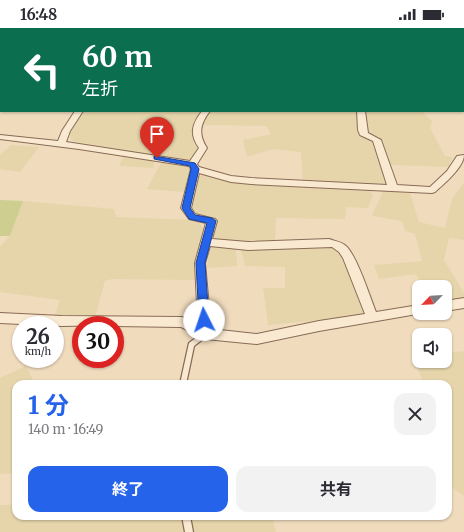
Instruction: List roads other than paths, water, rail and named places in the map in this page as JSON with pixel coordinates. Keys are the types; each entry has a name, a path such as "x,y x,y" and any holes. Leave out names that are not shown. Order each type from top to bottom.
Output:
{"street":[{"path":"61,145 66,132 77,112"},
{"path":"205,112 201,117 195,134 197,140 203,148 194,167 186,208 192,217 212,221 200,263 205,334"},
{"path":"361,112 362,130 364,135 377,140 393,188"},
{"path":"0,137 87,147 194,167 238,180 432,190 450,173 460,158 464,158"},
{"path":"206,242 248,246 336,244 343,249 348,257 373,318"},
{"path":"452,305 464,303"},
{"path":"0,318 62,321 182,322 205,334 257,339 412,311"}],"lane":[{"path":"184,380 191,345 205,334"},
{"path":"187,520 189,532"}]}
